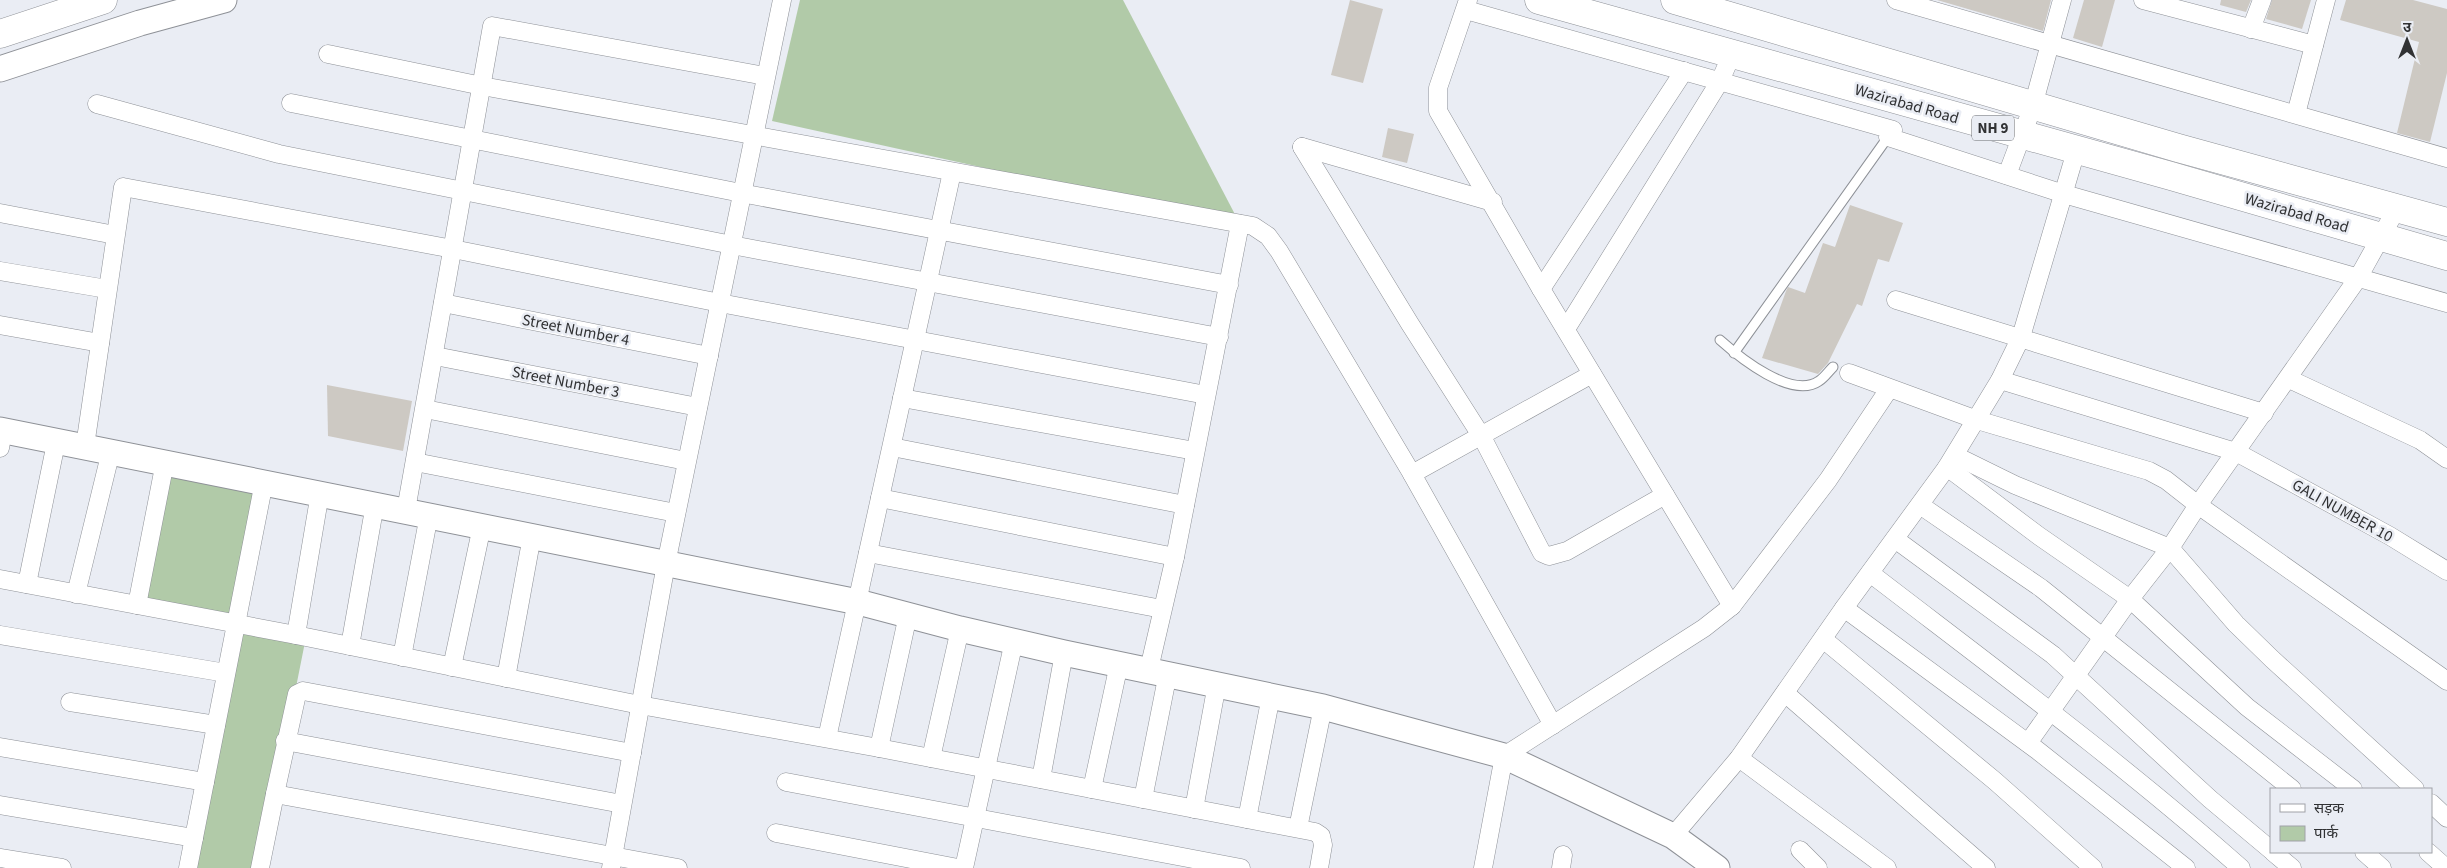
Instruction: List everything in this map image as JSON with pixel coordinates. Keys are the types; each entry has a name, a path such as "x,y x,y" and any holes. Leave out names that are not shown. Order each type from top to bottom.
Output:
{"highway":[{"path":"0,34 103,0"},
{"name":"Wazirabad Road","path":"1539,0 2382,236 2447,256"},
{"name":"Wazirabad Road","path":"1675,0 2033,106 2447,222"}],"street":[{"path":"0,69 140,23 224,0"},
{"path":"612,862 686,461 732,245 752,136 782,0"},
{"path":"1896,0 2447,158"},
{"path":"2007,175 2033,106 2062,0"},
{"path":"2143,0 2314,45"},
{"path":"2251,29 2262,0"},
{"path":"2296,114 2326,0"},
{"path":"1732,606 1541,289 1493,202 1438,111 1438,88 1467,5 1684,71 1894,130 1888,137 2064,194 2447,303"},
{"path":"402,657 418,512 415,462 492,26 765,76"},
{"path":"328,54 482,86 1252,226 1268,236 1279,251 1412,474 1553,725"},
{"path":"1566,329 1720,81 1732,54"},
{"path":"1541,289 1684,71"},
{"path":"291,103 741,193 940,229 1228,285"},
{"path":"97,104 279,154 732,245 1218,337"},
{"path":"1493,202 1302,147 1410,324 1482,437 1542,553 1549,556 1567,551 1665,495"},
{"path":"1673,836 1739,758 1844,608 1952,461 1977,420 2000,380 2021,337 2076,151"},
{"path":"828,738 952,172"},
{"path":"85,446 122,187 453,249 720,304 1206,395"},
{"path":"2028,743 2130,599 2170,548 2289,379 2358,278 2396,208"},
{"path":"0,213 115,235"},
{"path":"1143,799 1159,671 1162,609 1175,557 1240,224"},
{"path":"0,271 107,289"},
{"path":"1896,300 2264,413"},
{"name":"Street Number 4","path":"443,302 709,356"},
{"path":"0,325 100,343"},
{"name":"Street Number 3","path":"435,356 698,407"},
{"path":"1841,370 1977,420 2149,471 2166,480 2198,506 2447,681"},
{"path":"1412,474 1482,437 1592,374"},
{"path":"2289,379 2420,440 2447,459"},
{"name":"GALI NUMBER 10","path":"2000,380 2236,452 2390,536 2447,572"},
{"path":"1483,868 1504,756 1704,628 1732,606 1828,480 1889,388"},
{"path":"902,398 1195,451"},
{"path":"425,409 686,461"},
{"path":"1,437 85,446 418,512 858,602 960,629 1064,653 1159,671 1323,707 1504,756 1673,836 1716,868"},
{"path":"27,584 56,443"},
{"path":"892,447 1185,504"},
{"path":"76,594 111,451"},
{"path":"1952,461 2170,548 2236,624 2415,788"},
{"path":"1952,461 2039,536 2130,599 2247,706 2352,788"},
{"path":"137,605 165,462"},
{"path":"415,462 676,513"},
{"path":"188,868 264,482"},
{"path":"296,635 320,493"},
{"path":"880,498 1175,557"},
{"path":"350,646 375,504"},
{"path":"1920,504 2041,588 2291,788"},
{"path":"452,667 482,526"},
{"path":"506,678 532,536"},
{"path":"1894,539 2053,655 2210,799 2270,849"},
{"path":"868,553 1162,609"},
{"path":"1870,573 2050,711 2183,817 2241,868"},
{"path":"0,579 296,635 640,705 828,738 1298,828 1315,832 1321,836 1323,845 1319,868"},
{"path":"1844,608 2028,743 2186,868"},
{"path":"879,748 908,615"},
{"path":"931,758 960,629"},
{"path":"0,635 226,674"},
{"path":"1822,639 1996,781 2093,868"},
{"path":"964,868 1014,641"},
{"path":"1041,779 1064,653"},
{"path":"1092,789 1119,664"},
{"path":"1194,809 1217,684"},
{"path":"260,868 285,740 297,694 303,691 632,753"},
{"path":"1785,693 1986,868"},
{"path":"1247,819 1271,696"},
{"path":"70,702 216,725"},
{"path":"1298,828 1323,707"},
{"path":"285,740 622,804"},
{"path":"0,747 205,782"},
{"path":"1739,758 1887,868"},
{"path":"786,782 1241,868"},
{"path":"275,794 612,862 678,868"},
{"path":"2432,804 2447,818"},
{"path":"0,805 194,838"},
{"path":"776,833 958,868"},
{"path":"1800,850 1818,868"},
{"path":"2274,853 2292,868"},
{"path":"2365,853 2382,868"},
{"path":"2429,853 2446,868"},
{"path":"0,858 62,868"}],"lane":[{"path":"1734,353 1888,137"},
{"path":"1720,340 1734,353 1775,380 1799,385 1818,382 1841,370"}],"green space":[{"path":"800,0 1123,0 1240,224 772,121"},
{"path":"165,462 264,482 236,623 306,637 260,868 188,868 236,624 137,605"}],"building":[{"path":"1350,0 1383,9 1363,83 1331,75"},
{"path":"1937,0 2051,0 2043,31"},
{"path":"2084,0 2115,0 2102,47 2073,38"},
{"path":"2221,0 2251,0 2246,12 2220,5"},
{"path":"2272,0 2311,0 2302,29 2266,19"},
{"path":"2346,0 2413,0 2447,9 2447,73 2430,142 2397,133 2419,42 2340,20"},
{"path":"1388,128 1414,134 1407,163 1382,157"},
{"path":"1850,205 1903,223 1889,262 1878,259 1862,306 1857,304 1828,363 1818,374 1762,358 1788,287 1805,293 1823,243 1835,247"},
{"path":"327,385 412,401 403,451 328,436"}]}
